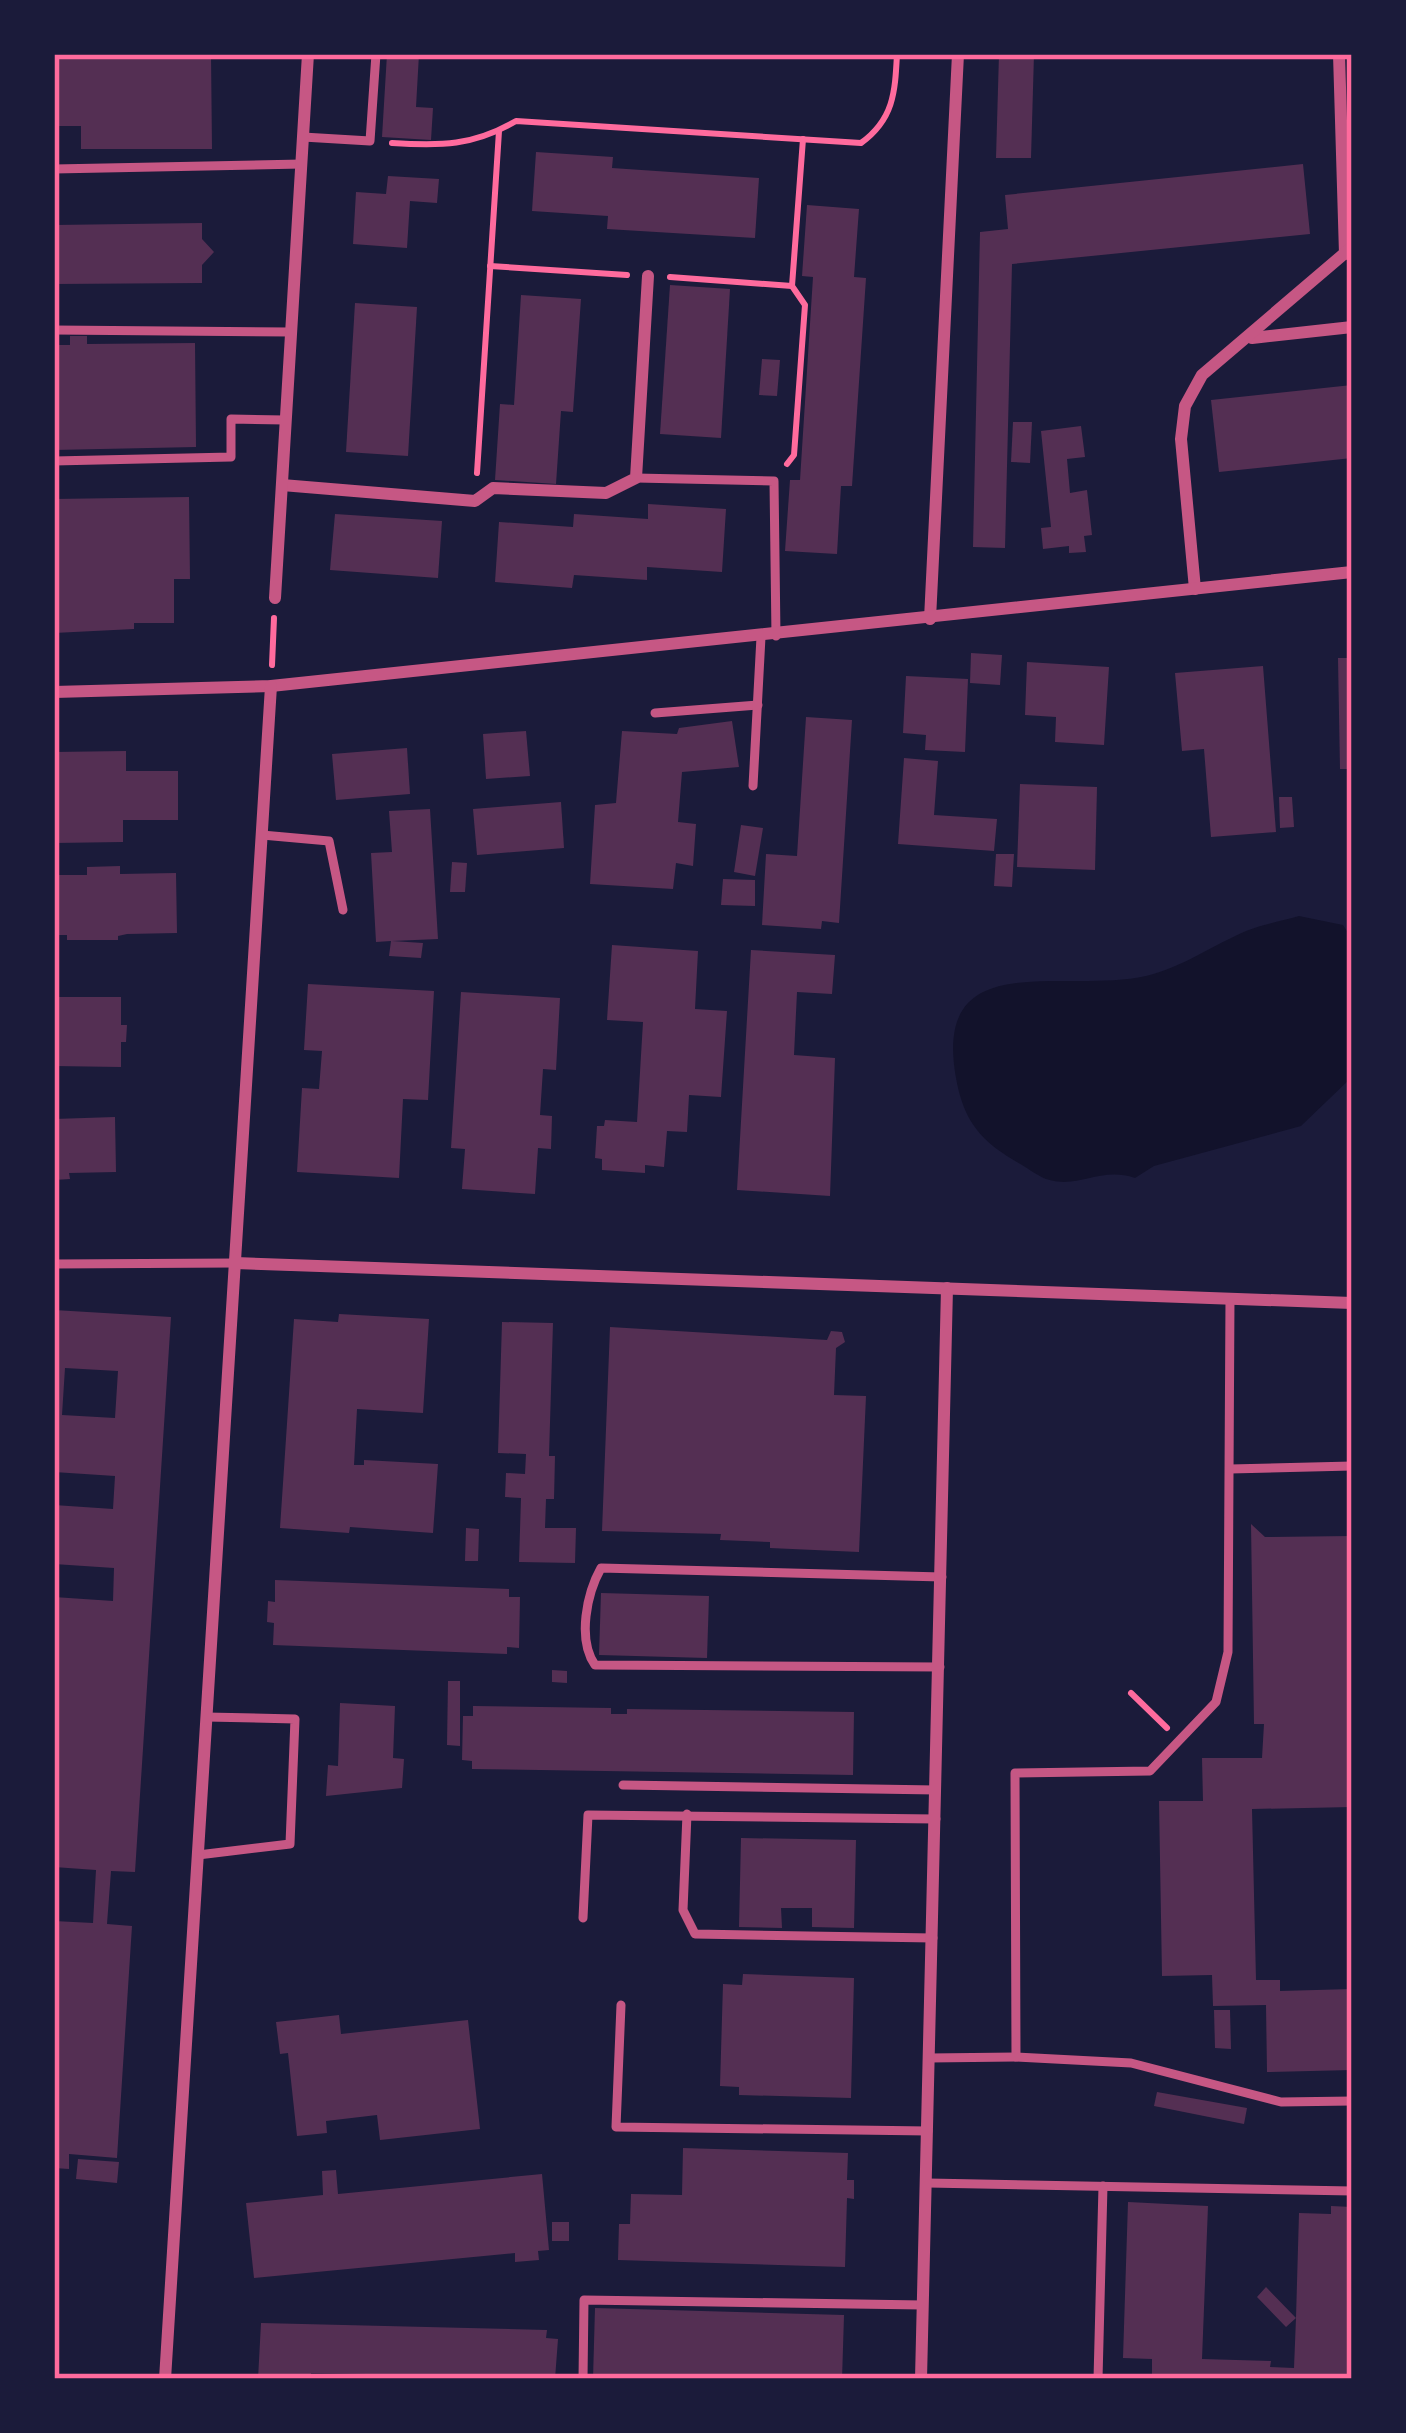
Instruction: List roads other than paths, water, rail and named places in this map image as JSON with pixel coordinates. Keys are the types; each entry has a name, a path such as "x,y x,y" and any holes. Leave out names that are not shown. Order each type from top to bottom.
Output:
{"street":[{"path":"274,598 308,54"},
{"path":"930,619 958,54"},
{"path":"1195,589 1181,439 1185,406 1202,375 1348,250 1339,54"},
{"path":"281,485 476,501 493,488 606,493 636,478 648,276"},
{"path":"1248,339 1352,327"},
{"path":"54,692 271,686 1352,572"},
{"path":"165,2379 271,686"},
{"path":"235,1263 1352,1303"},
{"path":"921,2379 946,1288"}],"lane":[{"path":"303,137 370,141 376,54"},
{"path":"54,169 302,164"},
{"path":"54,331 291,332"},
{"path":"54,461 231,458 231,419 285,420"},
{"path":"636,478 774,481 769,637 758,705 753,786"},
{"path":"655,713 758,705"},
{"path":"262,835 329,841 344,910"},
{"path":"54,1264 235,1263"},
{"path":"1016,2057 1016,1773 1150,1771 1216,1702 1228,1652 1230,1298"},
{"path":"1230,1469 1352,1466"},
{"path":"940,1666 595,1665 587,1653 588,1591 601,1568 942,1576"},
{"path":"197,1855 290,1844 295,1719 206,1717"},
{"path":"623,1785 936,1790"},
{"path":"583,1918 588,1814 936,1819"},
{"path":"687,1814 683,1910 695,1934 933,1938"},
{"path":"621,2005 616,2127 928,2131"},
{"path":"929,2058 1131,2063 1281,2102 1352,2101"},
{"path":"928,2183 1352,2191"},
{"path":"1098,2379 1103,2186"},
{"path":"583,2379 584,2300 923,2305"}]}
